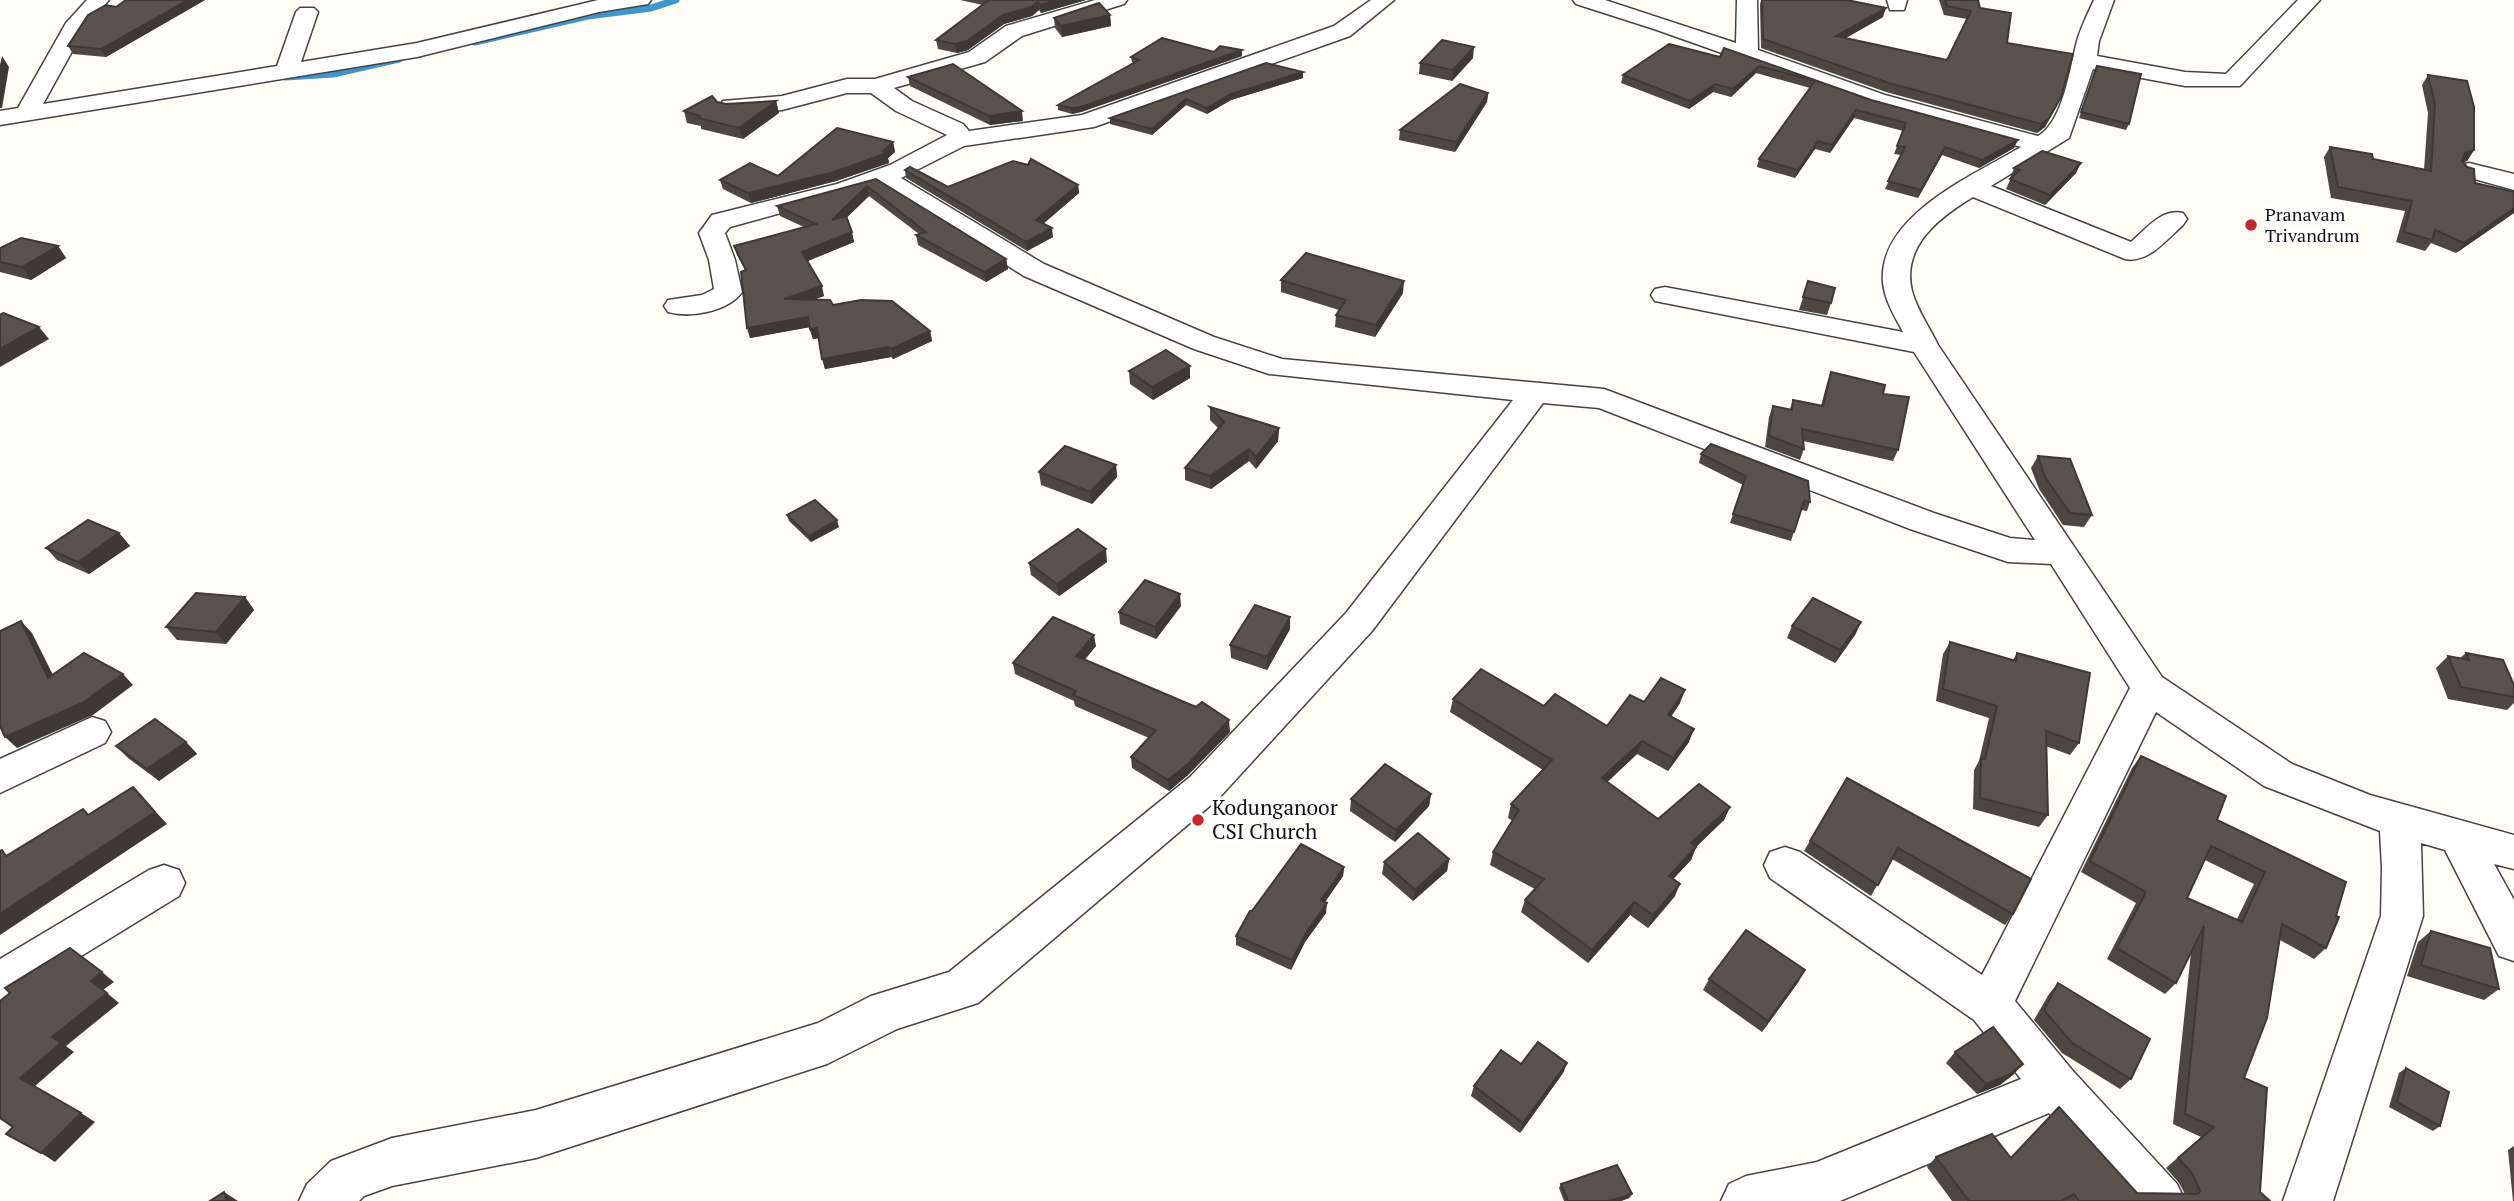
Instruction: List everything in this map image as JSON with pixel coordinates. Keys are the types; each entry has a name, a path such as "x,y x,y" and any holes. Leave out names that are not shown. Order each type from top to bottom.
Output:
{"street":[{"path":"26,114 77,23 99,0"},
{"path":"0,118 417,50 550,17 641,0"},
{"path":"729,106 782,103 847,86 876,86 977,57 1014,31 1117,0"},
{"path":"678,306 706,303 721,298 728,292 722,261 712,233 718,223 787,207 882,177 958,139 1086,122 1342,31 1384,0"},
{"path":"1583,0 1877,100 2043,145"},
{"path":"1747,0 1747,54"},
{"path":"2104,0 2088,41 2085,61 2064,128 2043,145 1920,222 1903,251 1896,278 1898,292 1924,345 2149,687 2278,775 2364,810 2514,852"},
{"path":"2085,61 2185,79 2232,81 2310,0"},
{"path":"286,72 307,12"},
{"path":"876,86 904,106 954,129 959,134 958,139"},
{"path":"2469,170 2514,182"},
{"path":"882,177 1034,270 1204,343 1279,368 1604,399 1996,546 2008,550 2061,553"},
{"path":"1972,188 2134,253 2174,219"},
{"path":"1665,295 1924,345"},
{"path":"324,1201 348,1178 392,1162 536,1133 827,1042 887,1011 962,989 1204,788 1359,622 1535,392"},
{"path":"1990,1005 2149,687"},
{"path":"0,777 92,732"},
{"path":"2308,1201 2402,916 2403,868 2399,820"},
{"path":"2459,837 2514,943"},
{"path":"1785,865 1990,1005 2057,1087 2160,1201"},
{"path":"0,982 164,883"},
{"path":"1746,1201 1817,1186 2057,1087"}],"building":[{"path":"126,0 188,0 101,49 68,46 88,15 106,5 116,7"},
{"path":"989,0 1056,0 1040,5 1038,2 1031,7 1003,15 967,41 955,44 936,40"},
{"path":"1762,0 1847,0 1886,8 1836,36 1947,60 1971,11 1947,6 1945,0 1978,0 1980,8 2011,13 2007,43 2073,54 2061,97 2049,118 2041,124 1889,83 1763,39"},
{"path":"1099,3 1110,15 1061,26 1054,18"},
{"path":"1162,38 1214,52 1220,46 1242,50 1081,107 1058,105 1139,60 1131,57"},
{"path":"1442,40 1474,47 1453,70 1420,63"},
{"path":"1669,44 1720,57 1724,48 1871,100 2018,140 1982,160 1945,147 1921,190 1888,181 1905,147 1897,146 1906,123 1856,110 1832,145 1818,141 1798,170 1759,159 1815,81 1759,66 1733,89 1715,84 1690,101 1623,75"},
{"path":"1266,63 1303,72 1231,94 1207,108 1186,99 1152,129 1110,118"},
{"path":"953,64 1022,111 989,116 908,77"},
{"path":"2097,66 2141,74 2129,124 2081,112"},
{"path":"2428,75 2467,81 2474,107 2474,150 2465,153 2462,161 2467,167 2474,169 2475,183 2514,192 2514,208 2464,243 2435,230 2432,240 2404,232 2412,201 2338,187 2330,147 2372,154 2373,159 2431,171 2435,103"},
{"path":"1460,84 1488,93 1456,142 1400,130"},
{"path":"712,96 717,102 726,104 776,101 739,128 698,118 700,116 684,111"},
{"path":"837,128 893,142 883,151 887,153 834,172 748,193 720,180 750,163 778,176"},
{"path":"2042,151 2081,163 2050,195 2010,179 2020,170 2014,168"},
{"path":"1031,159 1078,185 1036,220 1052,228 1026,242 905,170 910,167 948,187 1013,161 1028,165"},
{"path":"876,179 1006,259 984,272 916,235 926,232 867,186 832,220 846,216 852,232 802,252 822,286 784,299 830,300 833,305 861,300 892,301 930,331 891,349 888,347 822,359 817,328 810,329 808,317 747,328 741,272 746,270 734,246 816,224 777,206"},
{"path":"21,238 58,246 22,267 0,262 0,248"},
{"path":"1306,253 1404,281 1376,325 1336,315 1346,300 1281,280"},
{"path":"1808,281 1835,288 1831,303 1803,297"},
{"path":"3,313 39,327 0,349 0,315"},
{"path":"1166,350 1190,366 1152,387 1129,371"},
{"path":"1831,372 1885,385 1883,394 1909,397 1898,450 1802,429 1804,449 1769,436 1773,406 1792,410 1793,400 1823,406"},
{"path":"1210,407 1279,428 1256,457 1249,449 1210,476 1185,468 1224,422"},
{"path":"1711,444 1808,481 1810,502 1804,501 1794,532 1733,514 1746,476 1701,454"},
{"path":"1065,446 1116,465 1090,492 1039,472"},
{"path":"2038,456 2070,459 2092,515 2070,513 2045,477"},
{"path":"815,500 837,520 809,536 787,515"},
{"path":"88,520 119,533 78,562 46,548"},
{"path":"1078,529 1106,549 1057,584 1029,563"},
{"path":"1145,580 1180,594 1155,627 1119,612"},
{"path":"196,593 245,597 216,632 166,627"},
{"path":"1813,598 1861,622 1840,650 1792,626"},
{"path":"1255,605 1290,617 1267,657 1230,645"},
{"path":"1053,617 1094,635 1076,656 1196,707 1202,702 1229,720 1188,764 1168,780 1131,757 1156,730 1073,695 1076,691 1013,663"},
{"path":"21,621 48,678 84,653 123,674 82,703 5,737 0,726 0,631"},
{"path":"1950,642 2016,661 2017,653 2090,673 2079,743 2046,731 2048,815 1980,798 1981,758 1985,759 1997,706 1943,689"},
{"path":"2466,653 2503,660 2514,685 2514,697 2461,687 2448,656 2469,660"},
{"path":"1481,669 1544,706 1555,694 1607,726 1630,695 1644,702 1661,678 1685,690 1668,715 1694,729 1673,758 1642,741 1602,778 1658,819 1699,784 1730,807 1691,843 1696,847 1669,876 1680,884 1653,915 1634,902 1592,950 1525,900 1544,879 1493,852 1519,810 1511,804 1552,760 1453,699"},
{"path":"155,719 186,742 147,769 116,746"},
{"path":"2141,756 2226,796 2217,820 2346,882 2336,916 2339,917 2326,948 2282,924 2267,1018 2244,1078 2267,1088 2260,1192 2270,1201 2079,1201 2074,1194 2061,1201 1969,1201 1936,1157 1992,1134 2011,1158 2059,1107 2137,1193 2198,1194 2200,1191 2192,1173 2178,1158 2214,1127 2185,1114 2204,926 2176,983 2117,948 2146,892 2090,861","holes":["2211,846 2265,872 2242,922 2187,898"]},
{"path":"1385,764 1431,794 1396,830 1351,799"},
{"path":"1847,778 2031,879 2013,914 1898,848 1878,885 1810,841"},
{"path":"133,787 155,812 0,914 0,851 6,856 83,809 88,815"},
{"path":"1418,833 1449,859 1415,890 1384,862"},
{"path":"1301,844 1344,867 1321,900 1327,903 1306,933 1292,960 1236,936 1250,911"},
{"path":"1746,930 1805,970 1768,1021 1709,979"},
{"path":"2431,931 2490,948 2499,989 2421,965"},
{"path":"70,948 102,972 91,981 107,993 52,1037 61,1043 20,1078 81,1113 41,1153 6,1134 13,1127 0,1118 0,1001 10,993 5,988"},
{"path":"2058,983 2150,1039 2131,1079 2072,1043 2044,1010"},
{"path":"1993,1027 2023,1064 2009,1075 1986,1084 1955,1052"},
{"path":"1538,1042 1567,1063 1523,1123 1474,1086 1501,1050 1521,1064"},
{"path":"2406,1068 2449,1092 2440,1126 2397,1102"},
{"path":"1617,1165 1632,1194 1609,1201 1568,1201 1561,1184"},
{"path":"224,1192 227,1201 210,1201"}],"waterway":[{"path":"475,42 588,16 651,8 676,0"},
{"path":"286,77 333,74 399,59"}],"place":[{"name":"Pranavam Trivandrum","path":"2251,225"},
{"name":"Kodunganoor CSI Church","path":"1198,820"}]}
